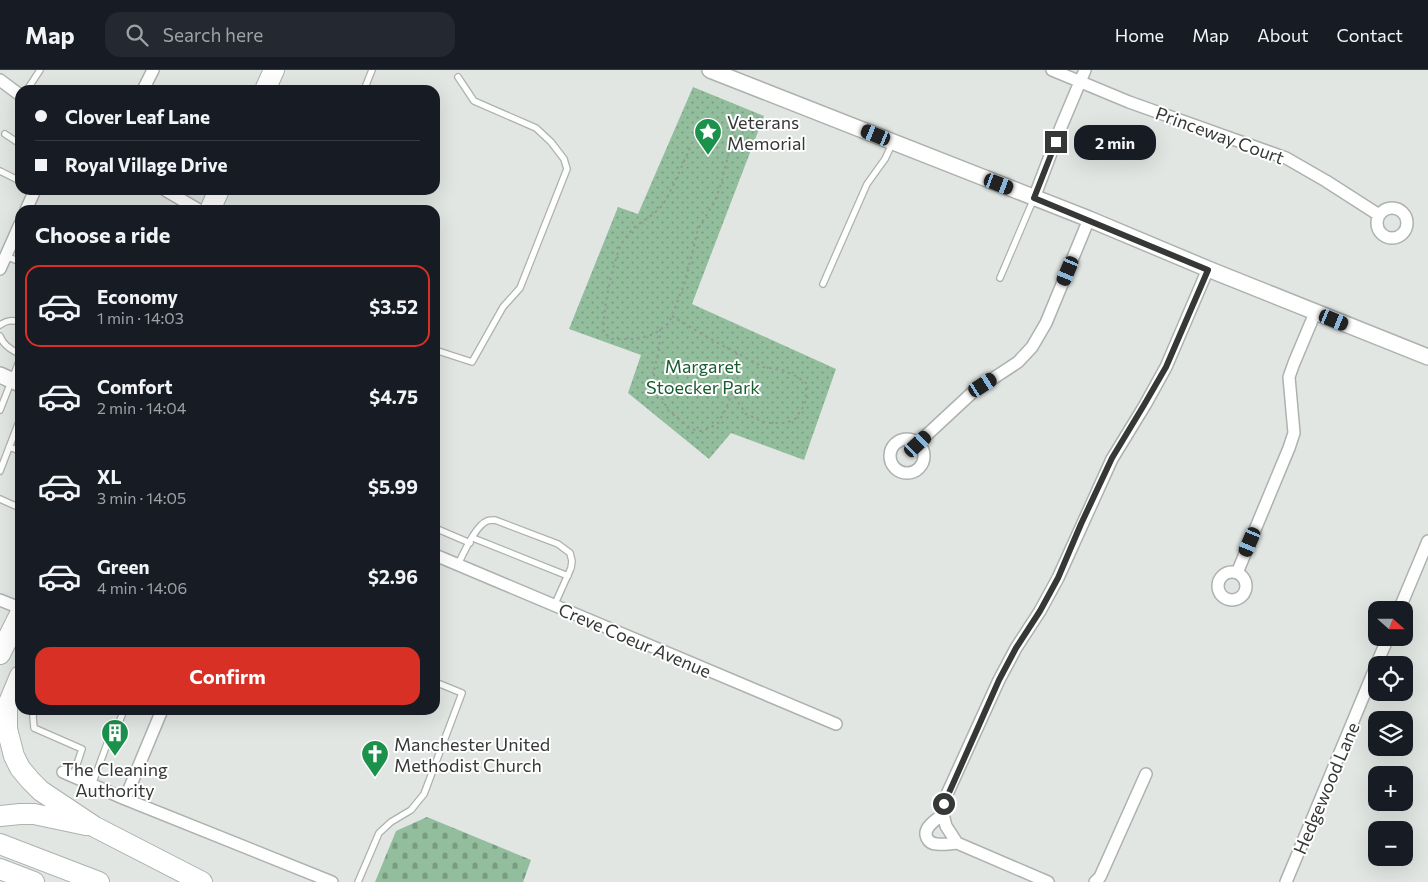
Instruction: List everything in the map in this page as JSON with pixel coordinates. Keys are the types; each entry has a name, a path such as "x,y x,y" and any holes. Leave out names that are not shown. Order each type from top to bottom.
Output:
{"highway":[{"path":"267,85 274,70"},
{"path":"1,649 15,623"},
{"path":"15,687 3,715 14,756 20,768 30,780 41,791 95,827 202,882"},
{"path":"0,816 34,814 95,827"},
{"path":"0,844 99,882"},
{"path":"0,869 30,880"}],"street":[{"path":"146,85 153,70"},
{"path":"710,70 1089,219 1208,270 1428,357"},
{"name":"Princeway Court","path":"1052,70 1134,104 1286,158 1380,215"},
{"path":"1034,198 1085,70"},
{"path":"0,80 15,90"},
{"path":"174,195 190,205"},
{"path":"918,444 974,391 1027,354 1046,323 1089,219"},
{"path":"0,269 15,235"},
{"path":"957,843 946,826 943,814 944,804 999,680 1058,578 1112,458 1166,367 1208,270"},
{"path":"1237,573 1294,432 1289,377 1315,313"},
{"path":"1403,601 1428,541"},
{"name":"Creve Coeur Avenue","path":"440,557 836,724"},
{"path":"0,600 15,606"},
{"name":"Hedgewood Lane","path":"1286,882 1368,684"},
{"path":"125,799 160,715"},
{"path":"68,774 125,799 332,882"},
{"path":"1095,882 1100,877 1146,774"},
{"path":"943,814 927,828 927,837 932,843 957,843 1048,882"}],"lane":[{"path":"30,85 40,70"},
{"path":"366,85 372,70"},
{"path":"440,352 472,362 503,307 520,288 567,169 564,159 551,142 536,128 474,101 458,77"},
{"path":"5,134 15,141"},
{"path":"824,284 867,184 885,159 893,142"},
{"path":"0,171 15,178"},
{"path":"1000,278 1034,198"},
{"path":"6,256 15,260"},
{"path":"0,325 12,320 15,321"},
{"path":"0,336 4,344 15,352"},
{"path":"0,410 10,380"},
{"path":"0,471 15,432"},
{"path":"9,447 15,449"},
{"path":"0,499 15,506"},
{"path":"458,565 471,540 486,521 495,520 558,544 570,553 572,561 568,576 554,606"},
{"path":"440,530 568,576"},
{"path":"358,882 379,833 391,822 411,810 424,794 462,693 440,684"},
{"path":"33,715 34,728 82,749 68,774"},
{"path":"92,785 108,742 114,735 122,715"}],"path":[{"path":"705,118 696,132 664,204 653,215 632,230 620,245 614,264 603,324 604,333 612,339 636,339 654,334 668,323 685,282 698,229 715,201 736,132"},
{"path":"672,316 763,367 782,370 806,383 804,406 795,419 786,423 766,423 746,414 732,393"},
{"path":"660,329 654,383 668,410 691,429 701,431 710,428 718,422 726,409 732,393 737,352"}],"green space":[{"name":"Margaret Stoecker Park","path":"693,87 764,116 692,304 836,369 804,460 731,433 709,459 628,393 641,355 569,329 618,207 638,214"},
{"path":"427,817 531,860 523,882 375,882 396,831"}],"place":[{"name":"Veterans Memorial","path":"708,156"},
{"name":"The Cleaning Authority","path":"115,757"},
{"name":"Manchester United Methodist Church","path":"375,778"}],"route":[{"path":"944,804 999,680 1058,578 1112,458 1166,367 1208,270 1089,219 1034,198 1056,142"}]}
